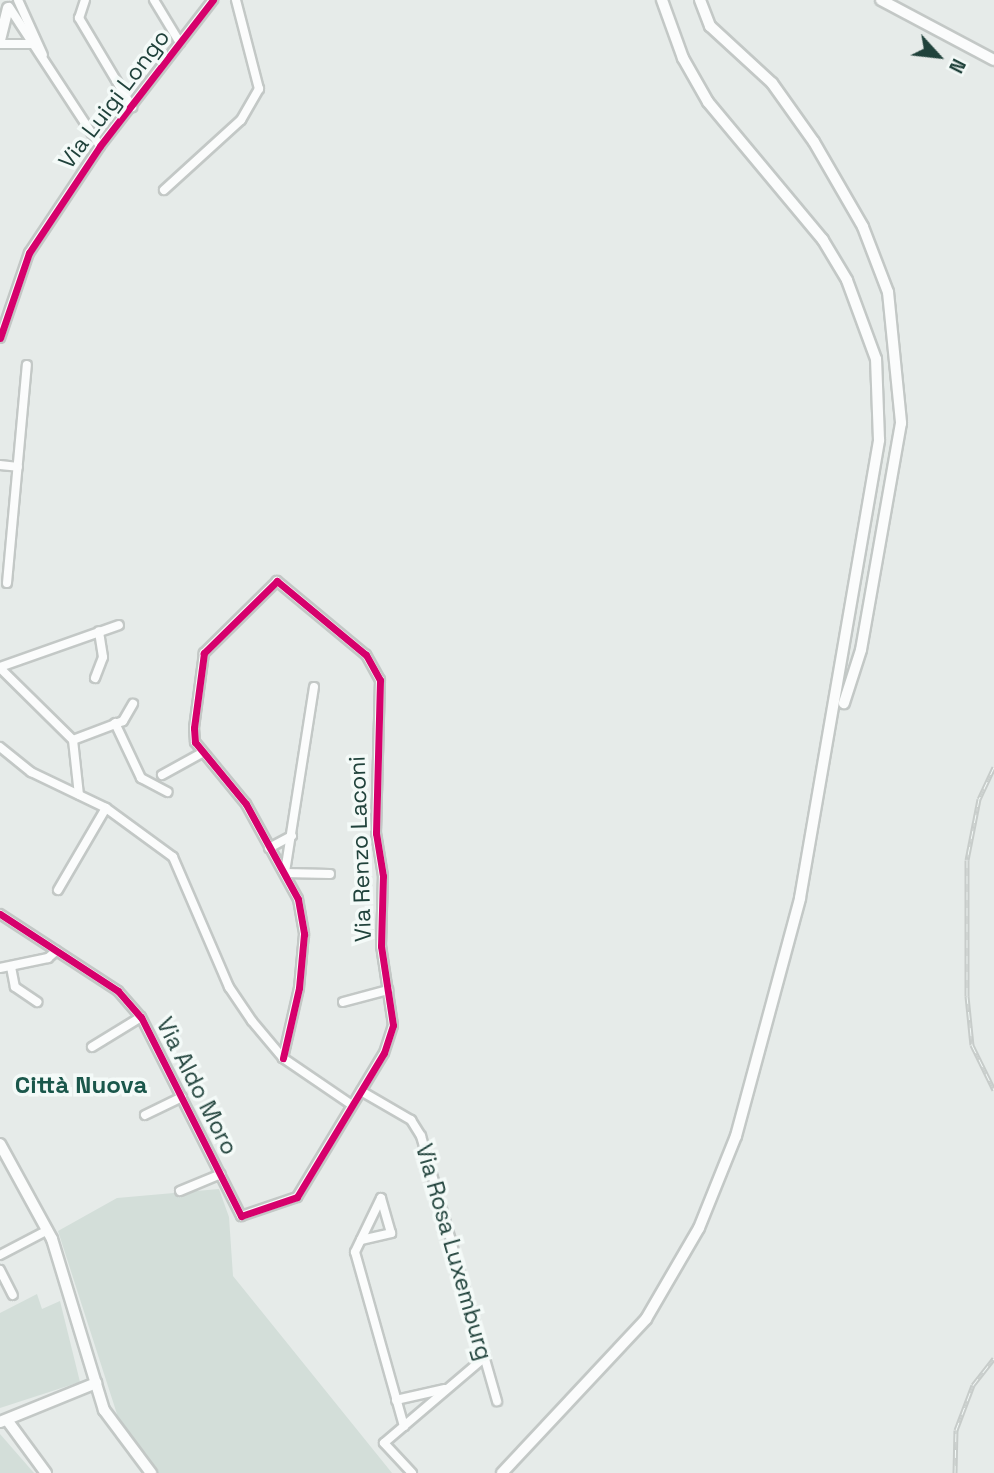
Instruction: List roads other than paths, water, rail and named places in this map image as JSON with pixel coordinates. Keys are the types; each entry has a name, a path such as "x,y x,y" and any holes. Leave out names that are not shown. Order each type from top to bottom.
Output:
{"main road":[{"path":"502,1473 646,1319 699,1227 736,1136 770,1015 831,742 879,440 876,359 847,280 823,240 701,91 662,0"},
{"path":"700,0 710,26 772,83 814,142 863,227 888,292 901,423 861,650 831,742"},
{"path":"881,0 994,60"},
{"path":"0,42 10,5"},
{"path":"0,1144 48,1230 104,1410 151,1473"}],"street":[{"path":"85,0 79,18 132,107"},
{"path":"154,0 180,43"},
{"name":"Via Luigi Longo","path":"0,338 29,253 100,146 213,0"},
{"path":"164,190 241,120 259,89 236,0"},
{"path":"10,5 33,44 43,55"},
{"path":"10,5 100,146"},
{"path":"0,42 33,44"},
{"path":"7,583 27,365"},
{"path":"0,465 18,467"},
{"name":"Via Renzo Laconi","path":"283,1058 304,934 298,899 246,804 202,753 194,728 204,653 277,581 366,655 380,680 376,833 388,990"},
{"path":"79,795 72,740 0,667 119,625"},
{"path":"95,678 103,657 99,631"},
{"path":"285,873 314,687"},
{"path":"72,740 115,723 133,704"},
{"path":"115,723 141,778 167,792"},
{"path":"0,747 31,772 106,808 173,857 229,987 283,1058 352,1104 393,1025 388,990 343,1002"},
{"path":"162,775 202,753"},
{"path":"58,890 106,808"},
{"path":"269,848 292,836"},
{"name":"Via Renzo Laconi","path":"285,873 330,874"},
{"name":"Via Aldo Moro","path":"0,914 118,991 141,1017 241,1216 297,1197 352,1104"},
{"path":"0,968 11,967 57,951"},
{"path":"11,967 15,987 37,1002"},
{"path":"92,1047 141,1017"},
{"name":"Via Rosa Luxemburg","path":"361,1091 411,1120 421,1136 497,1401"},
{"path":"145,1115 182,1097"},
{"path":"180,1191 221,1174"},
{"path":"360,1240 391,1233 382,1198 360,1240 355,1252 404,1426"},
{"path":"0,1255 48,1230"},
{"path":"0,1270 13,1294"},
{"path":"412,1473 384,1443 485,1357"},
{"path":"46,1473 4,1421 96,1383"},
{"path":"396,1400 449,1388"}],"railway":[{"path":"994,767 979,799 967,860 967,996 972,1045 994,1090"},
{"path":"955,1473 956,1430 973,1385 994,1358"}],"district":[{"name":"Città Nuova","path":"81,1085"}]}
